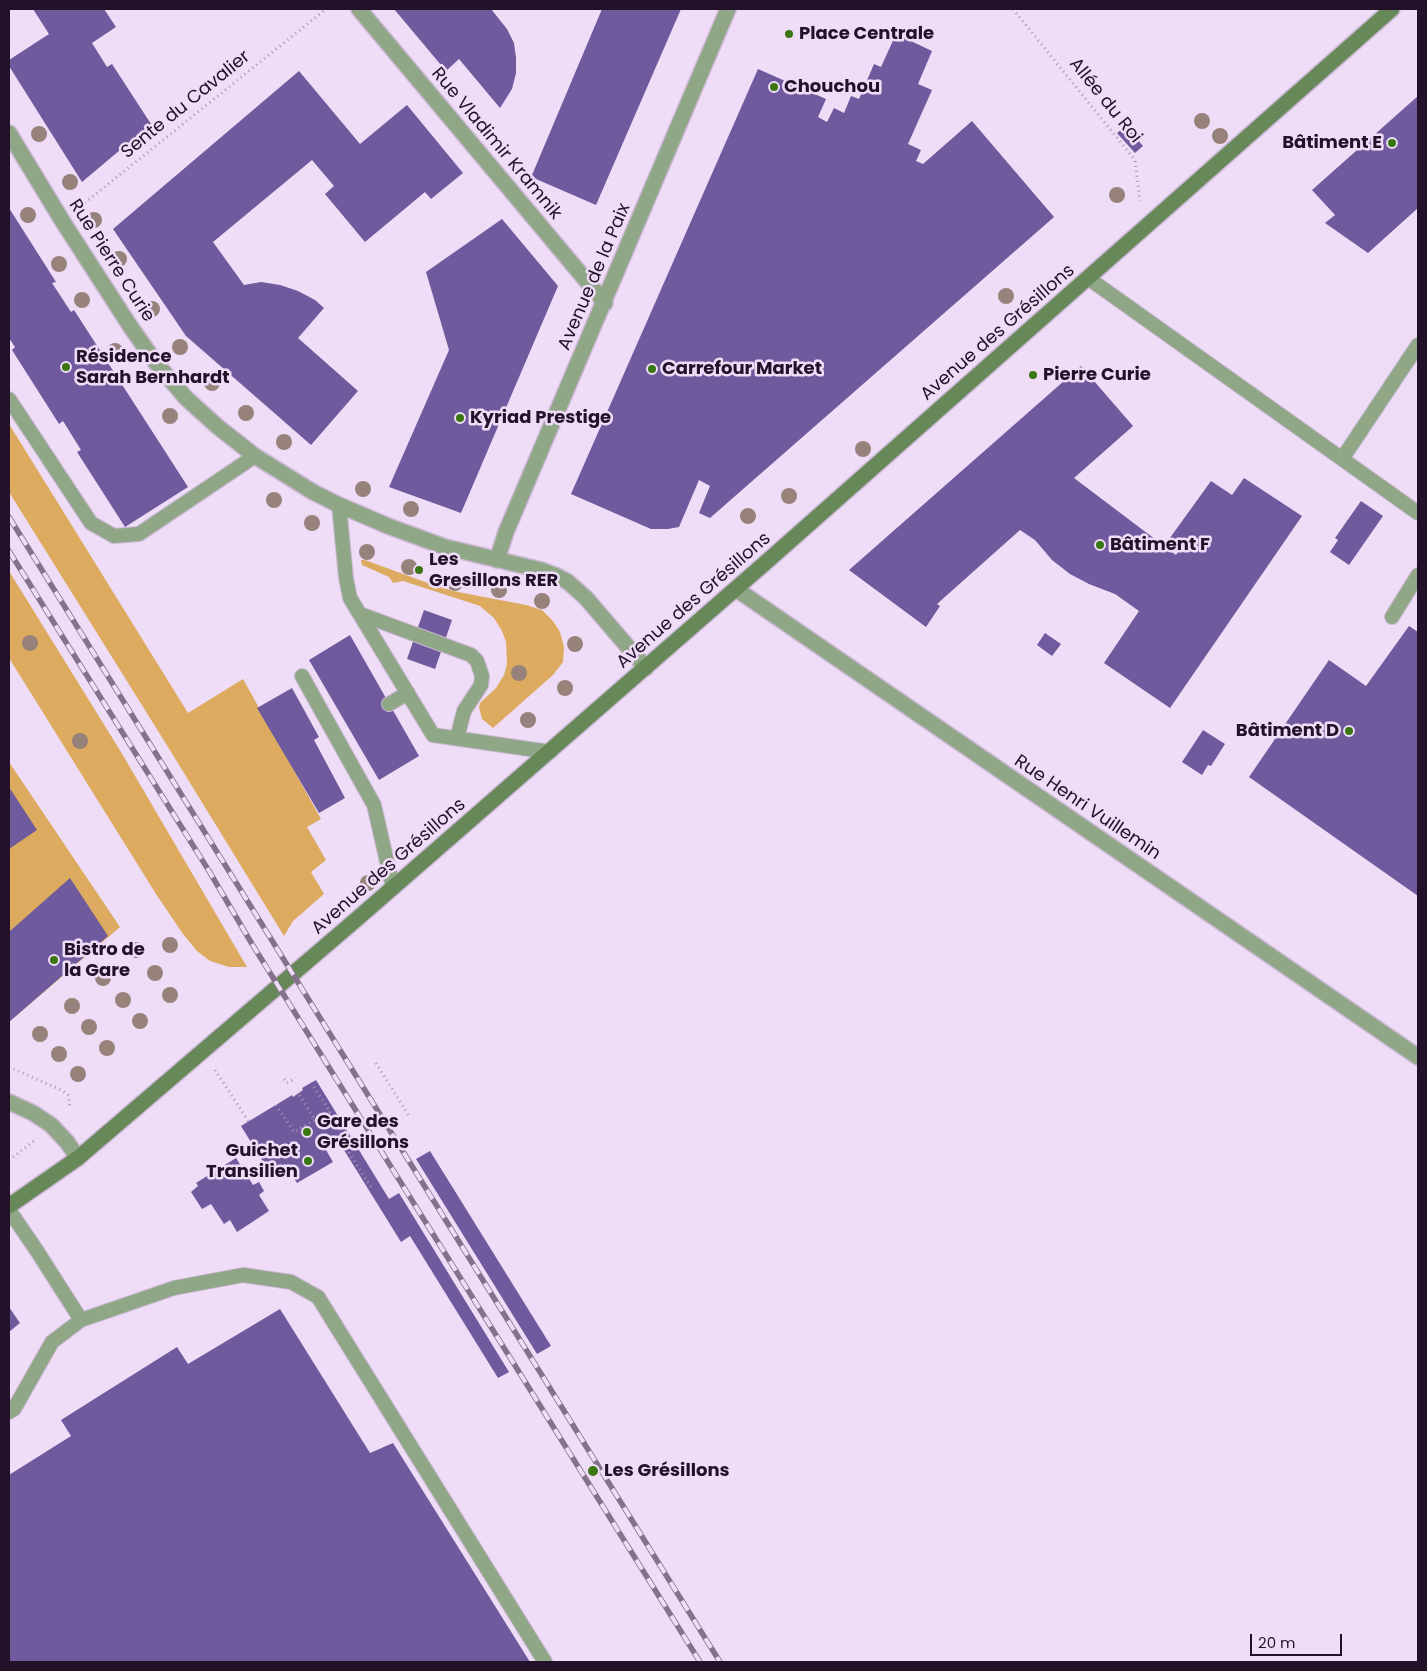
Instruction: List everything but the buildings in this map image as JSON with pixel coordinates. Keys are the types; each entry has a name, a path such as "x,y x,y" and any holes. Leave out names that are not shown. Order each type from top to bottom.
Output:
{"main road":[{"name":"Avenue des Grésillons","path":"9,1206 78,1158 393,888 736,590 1392,9"}],"street":[{"name":"Rue Vladimir Kramnik","path":"359,9 604,303"},
{"name":"Avenue de la Paix","path":"497,560 506,532 728,9"},
{"name":"Rue Pierre Curie","path":"9,133 63,222 156,364 186,398 218,427 255,456 339,506 445,547 541,570 568,582 586,598 646,668"},
{"name":"Rue Henri Vuillemin","path":"736,590 1418,1057"},
{"path":"9,1102 33,1113 51,1126 67,1142 78,1158"}],"lane":[{"path":"1088,278 1418,513"},
{"path":"1342,459 1418,345"},
{"path":"9,399 91,523 114,536 139,534 255,456"},
{"path":"339,506 347,589 360,614 433,734 550,752"},
{"path":"1392,617 1418,575"},
{"path":"360,614 471,655 477,661 482,676 481,685 464,712 457,738"},
{"path":"302,676 374,805 393,888"},
{"path":"389,704 408,693"},
{"path":"335,734 348,727"},
{"path":"9,1210 81,1320"},
{"path":"9,1412 14,1409 52,1342 81,1320 174,1288 244,1275 291,1282 318,1297 545,1662"}],"path":[{"name":"Sente du Cavalier","path":"63,222 326,9"},
{"name":"Allée du Roi","path":"1013,9 1134,160 1139,200 1155,219"},
{"path":"203,1051 249,1122"},
{"path":"376,1063 409,1116"},
{"path":"9,1067 61,1090 68,1095 70,1104 65,1112"},
{"path":"284,1079 287,1083 296,1078"},
{"path":"314,1086 342,1134 344,1143 372,1189"},
{"path":"298,1093 315,1120"},
{"path":"276,1105 294,1132 330,1112"},
{"path":"342,1134 349,1139"},
{"path":"9,1160 31,1144"}],"shaded area":[{"path":"9,424 188,713 243,679 321,819 307,827 326,860 311,872 324,894 293,921 284,936 9,492"},
{"path":"361,560 453,591 526,605 542,610 553,621 560,632 564,647 563,662 553,675 493,728 482,719 479,707 480,703 496,688 504,675 507,664 506,642 494,618 480,606 403,581 393,583 389,577 362,565"},
{"path":"9,571 121,752 247,967 229,967 210,961 197,951 183,934 156,894 9,658"},
{"path":"9,762 120,927 9,1022"}],"railway":[{"path":"9,517 720,1662"},
{"path":"9,551 700,1662"}],"place":[{"name":"Place Centrale","path":"789,34"},
{"name":"Chouchou","path":"774,87"},
{"name":"Bâtiment E","path":"1392,143"},
{"name":"Résidence Sarah Bernhardt","path":"66,367"},
{"name":"Carrefour Market","path":"652,369"},
{"name":"Pierre Curie","path":"1033,375"},
{"name":"Kyriad Prestige","path":"460,418"},
{"name":"Bâtiment F","path":"1100,545"},
{"name":"Les Gresillons RER","path":"419,570"},
{"name":"Bâtiment D","path":"1349,731"},
{"name":"Bistro de la Gare","path":"54,960"},
{"name":"Gare des Grésillons","path":"307,1132"},
{"name":"Guichet Transilien","path":"308,1161"},
{"name":"Les Grésillons","path":"593,1471"}]}
